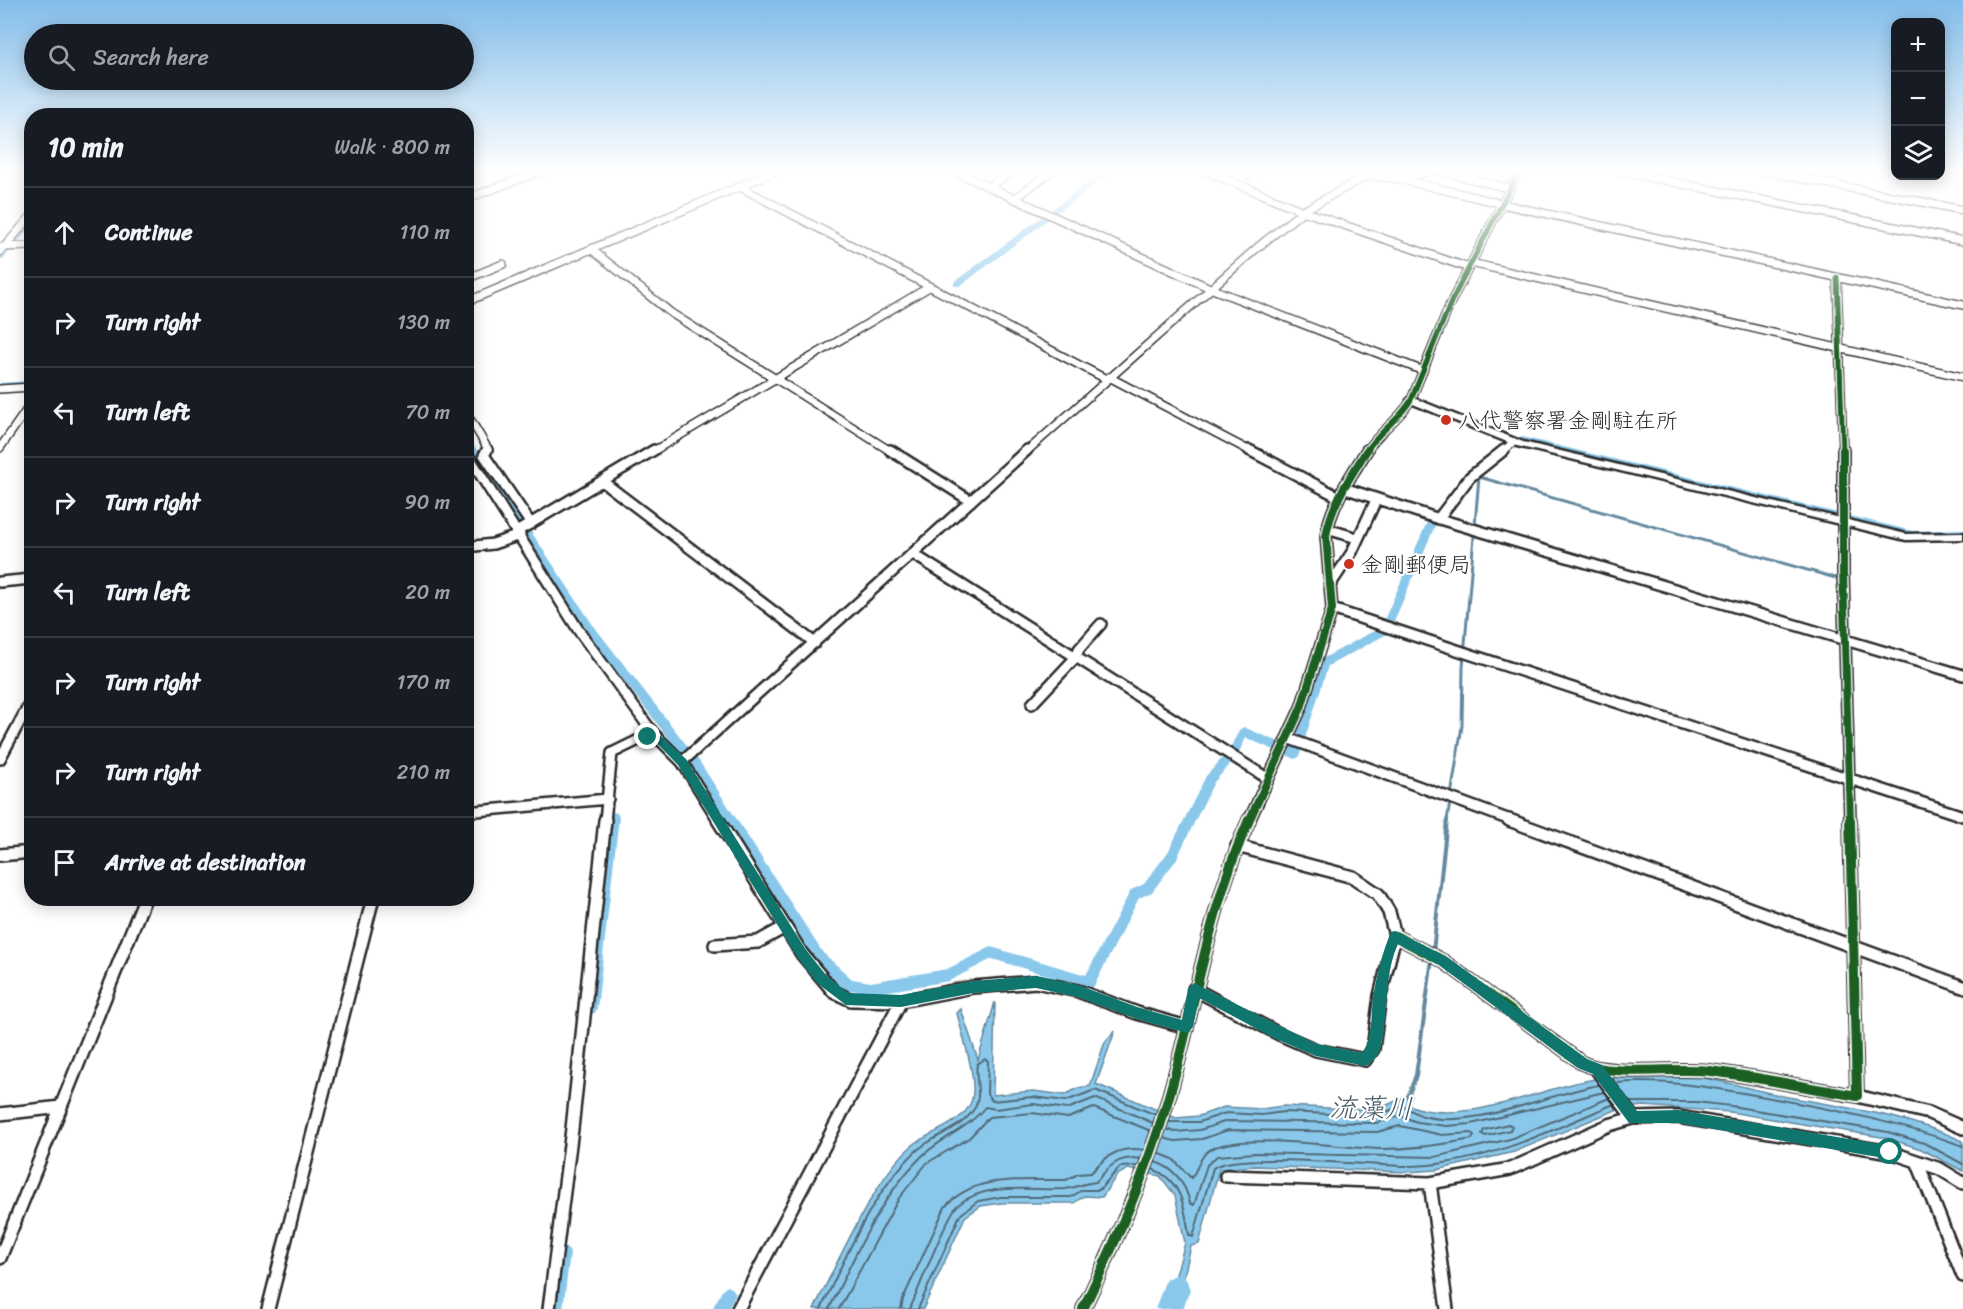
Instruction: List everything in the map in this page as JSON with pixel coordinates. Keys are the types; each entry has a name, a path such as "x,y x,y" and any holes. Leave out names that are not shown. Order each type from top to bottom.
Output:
{"street":[{"path":"1,249 16,232"},
{"path":"474,299 633,232"},
{"path":"825,232 1339,497"},
{"path":"1087,232 1210,288 1421,370"},
{"path":"683,761 1107,378 1278,232"},
{"path":"1368,232 1470,265 1963,377"},
{"path":"1083,1309 1114,1246 1167,1104 1187,1027 1194,989 1237,846 1301,708 1332,609 1327,529 1339,497 1376,435 1403,414 1411,400 1421,370 1457,288 1487,232"},
{"path":"1631,232 1963,305"},
{"path":"1919,232 1963,241"},
{"path":"1,249 24,247"},
{"path":"591,249 671,313 971,501"},
{"path":"474,276 503,264"},
{"path":"1838,277 1857,1096"},
{"path":"474,546 493,544 519,533 773,377 929,287"},
{"path":"0,389 24,388"},
{"path":"1411,400 1514,442 1906,537 1963,536"},
{"path":"0,448 24,414"},
{"path":"474,426 488,449 484,455 531,524"},
{"path":"1435,518 1470,477 1514,442"},
{"path":"474,464 579,631 653,733 683,761 785,927 815,971 840,995 851,1000 901,1001 973,987 1036,982 1078,991 1137,1013 1187,1027"},
{"path":"602,481 814,643"},
{"path":"1344,488 1435,518 1963,675"},
{"path":"1332,584 1352,552 1356,538 1376,500"},
{"path":"1327,529 1356,538"},
{"path":"913,555 1267,778"},
{"path":"0,582 24,580"},
{"path":"1332,609 1963,816"},
{"path":"1032,704 1076,657 1079,649 1101,624"},
{"path":"0,759 24,714"},
{"path":"549,1309 572,1129 612,753 653,733"},
{"path":"1287,739 1459,800 1963,987"},
{"path":"474,811 608,799"},
{"path":"1194,989 1279,1034 1316,1050 1365,1060 1373,1049 1380,996 1395,936 1389,912 1378,894 1353,877 1237,846"},
{"path":"0,855 24,853"},
{"path":"0,1258 142,906"},
{"path":"268,1309 371,906"},
{"path":"715,945 758,942 785,927"},
{"path":"1395,936 1443,961 1582,1063 1599,1072 1631,1115"},
{"path":"738,1309 901,1001"},
{"path":"1599,1072 1670,1068 1711,1071 1857,1096 1929,1113 1963,1128"},
{"path":"0,1114 61,1107"},
{"path":"1226,1176 1430,1183 1510,1170 1631,1115 1678,1117 1879,1150 1940,1169 1963,1183"},
{"path":"1917,1161 1963,1276"},
{"path":"1430,1183 1447,1309"}],"water":[{"path":"995,1002 993,1095 1033,1091 1065,1095 1078,1088 1090,1086 1105,1042 1115,1031 1096,1084 1176,1118 1199,1116 1224,1107 1262,1109 1283,1106 1376,1110 1409,1095 1412,1096 1409,1105 1430,1111 1476,1110 1597,1079 1649,1074 1684,1075 1877,1113 1942,1132 1963,1141 1963,1171 1921,1149 1887,1138 1730,1112 1643,1106 1618,1109 1514,1152 1437,1170 1406,1172 1255,1166 1219,1169 1199,1244 1191,1246 1181,1289 1172,1289 1185,1243 1175,1195 1160,1176 1128,1169 1117,1175 1102,1197 1084,1196 1074,1203 1001,1203 981,1206 965,1217 923,1309 814,1309 845,1246 885,1177 913,1145 953,1122 967,1110 973,1093 973,1082 957,1013 961,1009 978,1060"}],"waterway":[{"path":"11,245 22,232"},
{"path":"957,284 1027,232"},
{"path":"0,258 7,249"},
{"path":"0,386 24,384"},
{"path":"1522,440 1838,516"},
{"path":"474,452 589,628 695,764 818,957 849,985 871,988 949,975 991,953 1089,982 1135,894 1148,888 1172,856 1210,779 1232,755 1244,732 1295,754 1324,663 1385,630 1433,520 1441,510"},
{"path":"1476,473 1479,477"},
{"path":"1447,821 1462,726 1463,667 1479,477"},
{"path":"1479,477 1839,579"},
{"path":"1850,519 1913,534 1963,532"},
{"path":"590,1008 613,817"},
{"path":"1433,952 1447,820"},
{"name":"流藻川","path":"1408,1097 1416,1075 1432,959"},
{"path":"555,1309 562,1253"},
{"path":"1169,1309 1176,1289"},
{"path":"720,1309 728,1294"}],"cycle path":[{"path":"1083,1309 1114,1246 1167,1104 1212,923 1237,846 1301,708 1322,644 1332,609 1326,536 1328,524 1339,497 1376,435 1403,414 1411,400 1451,302 1486,232"},
{"path":"1395,936 1443,961 1582,1063 1597,1070 1670,1068 1711,1071 1857,1096 1843,571 1843,430 1837,277"}],"place":[{"name":"八代警察署金剛駐在所","path":"1446,420"},
{"name":"金剛郵便局","path":"1349,564"}],"route":[{"path":"648,737 653,733 682,762 745,859 802,954 821,979 834,992 846,999 867,1002 901,1001 973,987 1036,982 1078,991 1137,1013 1187,1027 1194,989 1279,1034 1316,1050 1365,1060 1373,1049 1380,996 1395,936 1443,961 1582,1063 1597,1070 1634,1118 1678,1117 1890,1152"}]}
